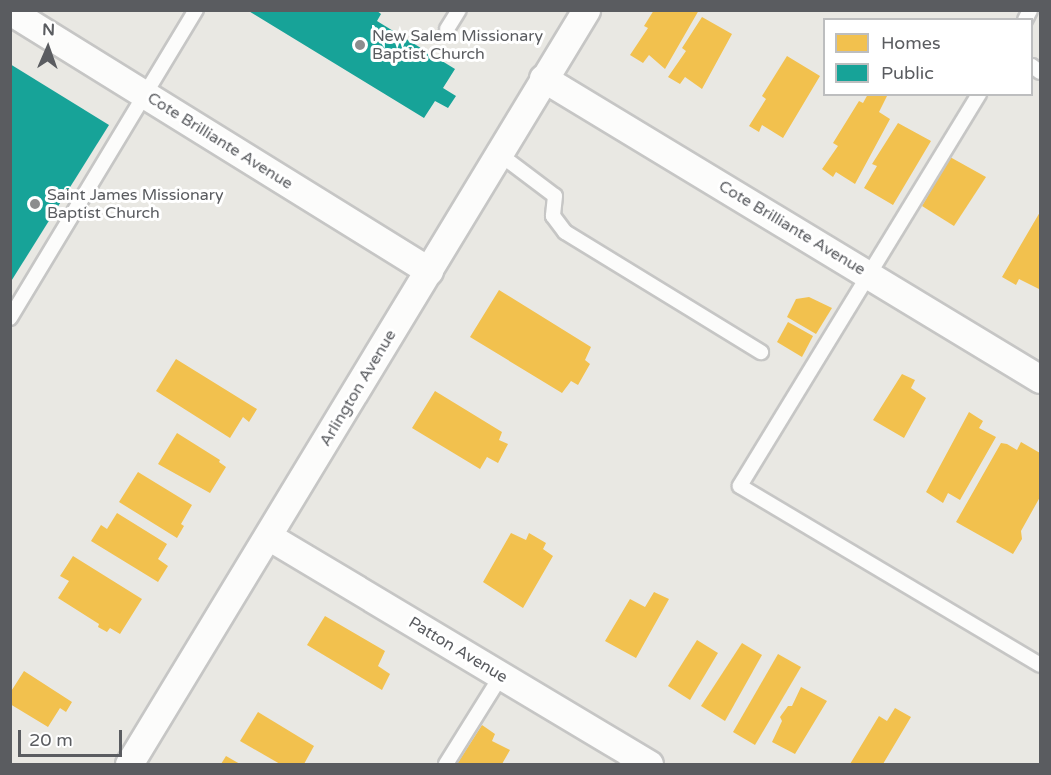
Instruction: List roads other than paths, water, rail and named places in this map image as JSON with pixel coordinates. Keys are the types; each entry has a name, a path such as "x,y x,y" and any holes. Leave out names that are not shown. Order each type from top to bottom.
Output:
{"street":[{"name":"Arlington Avenue","path":"129,765 586,10"},
{"name":"Cote Brilliante Avenue","path":"10,11 429,271"},
{"name":"Cote Brilliante Avenue","path":"543,78 1041,380"},
{"name":"Patton Avenue","path":"268,536 649,765"}],"lane":[{"path":"10,318 196,10"},
{"path":"447,29 459,10"},
{"path":"978,96 740,486 1041,665"},
{"path":"498,153 555,196 553,216 565,232 761,352"},
{"path":"446,765 501,676"}],"place":[{"name":"New Salem Missionary Baptist Church","path":"360,45"},
{"name":"Saint James Missionary Baptist Church","path":"35,204"}]}
